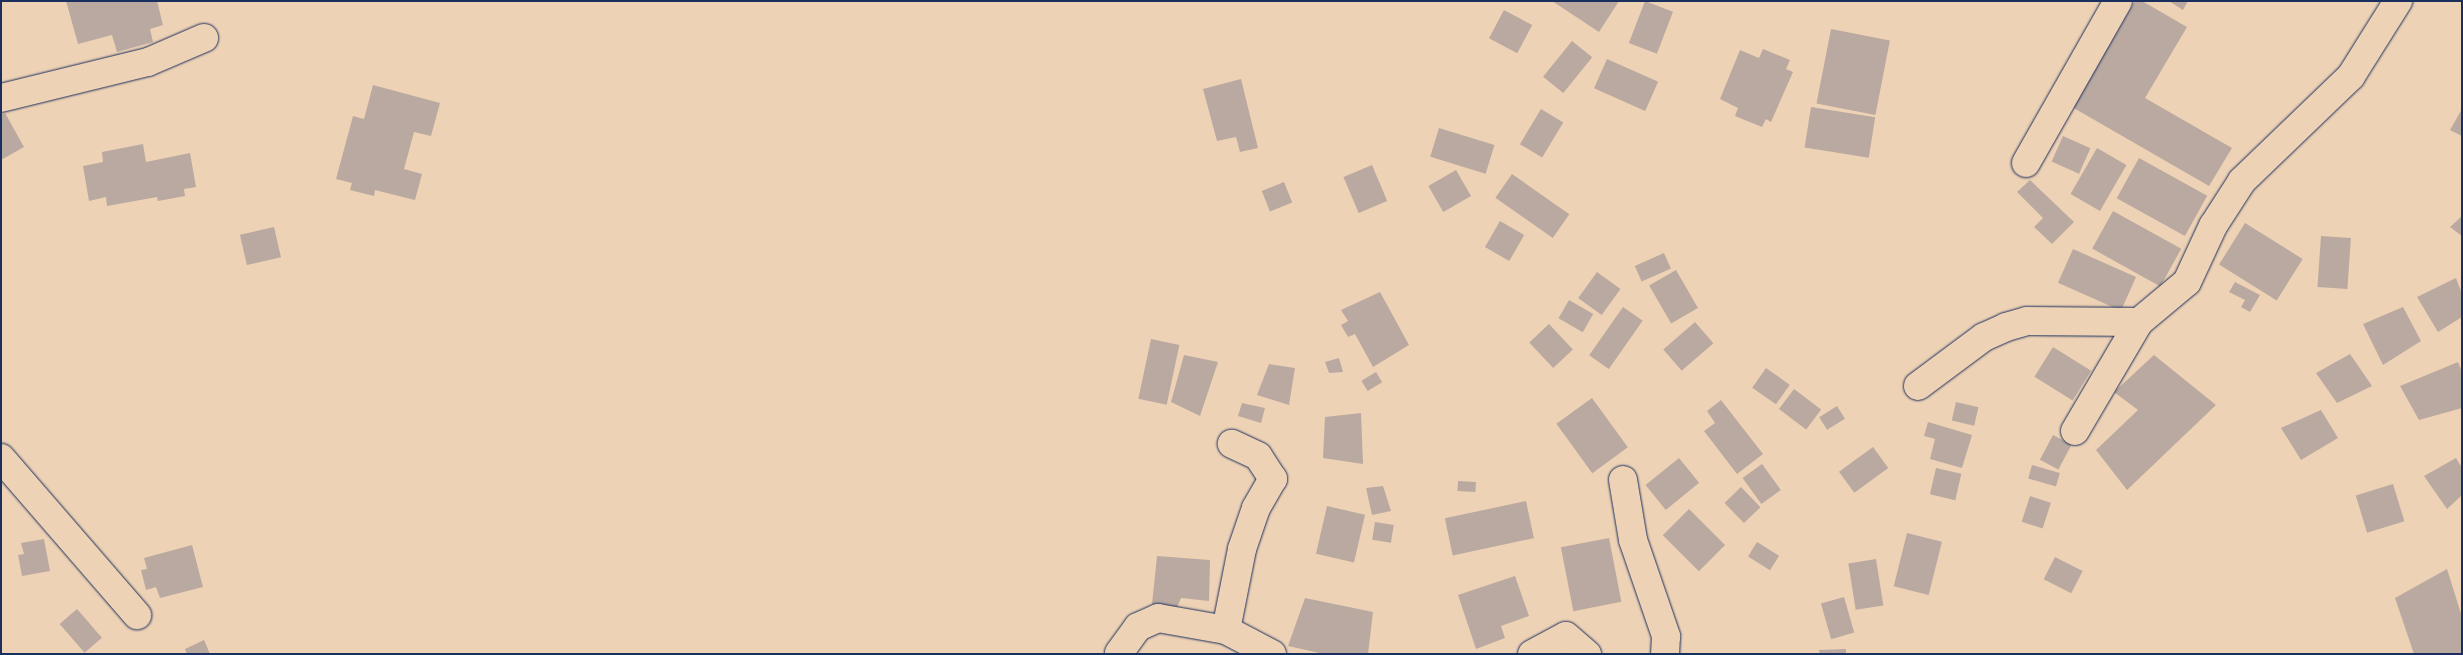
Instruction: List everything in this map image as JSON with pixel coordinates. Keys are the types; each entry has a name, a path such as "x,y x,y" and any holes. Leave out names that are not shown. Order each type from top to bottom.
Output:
{"street":[{"path":"2026,163 2118,1"},
{"path":"2075,431 2139,322 2187,282 2213,226 2242,181 2351,76 2398,1"},
{"path":"1,98 148,62 204,38"},
{"path":"1918,386 1984,337 2006,327 2027,321 2139,322"},
{"path":"1226,630 1242,549 1256,508 1274,479 1258,456 1232,444"},
{"path":"1,458 137,615"},
{"path":"1623,480 1633,540 1666,636 1665,654"},
{"path":"1119,653 1138,627 1158,618 1226,630 1272,654"},
{"path":"1532,654 1566,636 1587,654"}],"building":[{"path":"66,1 157,1 163,25 150,29 153,42 117,52 112,35 78,44"},
{"path":"1552,1 1619,1 1599,32"},
{"path":"1645,1 1673,12 1657,54 1629,43"},
{"path":"2135,1 2142,1 2187,27 2145,98 2232,148 2209,186 2072,107"},
{"path":"2169,1 2188,1 2183,10"},
{"path":"1504,10 1532,25 1517,53 1489,38"},
{"path":"1831,29 1890,40 1875,115 1816,104"},
{"path":"1572,41 1592,57 1563,93 1543,77"},
{"path":"1763,49 1790,60 1786,69 1793,72 1771,122 1766,119 1762,127 1735,116 1738,108 1720,99 1740,50 1759,58"},
{"path":"1607,59 1658,82 1645,111 1594,88"},
{"path":"1241,79 1258,148 1240,152 1236,137 1217,141 1203,89"},
{"path":"373,85 440,103 431,136 414,132 404,169 422,174 415,200 375,190 374,196 350,190 352,183 336,179 353,116 364,119"},
{"path":"1811,107 1875,117 1869,158 1805,147"},
{"path":"1541,109 1563,122 1542,158 1520,144"},
{"path":"2462,109 2462,136 2450,130"},
{"path":"5,113 24,147 1,160 1,115"},
{"path":"1439,128 1494,145 1486,174 1430,157"},
{"path":"2063,136 2090,148 2079,174 2052,162"},
{"path":"143,144 146,162 190,153 196,187 184,189 185,196 158,201 157,197 107,206 106,197 89,201 83,166 103,162 102,152"},
{"path":"2097,148 2126,165 2100,211 2070,194"},
{"path":"2139,158 2207,196 2185,236 2117,198"},
{"path":"1372,165 1387,201 1359,213 1343,177"},
{"path":"1456,170 1471,196 1443,212 1428,186"},
{"path":"1512,174 1569,214 1553,238 1495,198"},
{"path":"2030,180 2074,222 2052,244 2034,227 2043,218 2017,192"},
{"path":"1284,182 1292,202 1270,211 1262,191"},
{"path":"2113,211 2181,249 2160,286 2092,249"},
{"path":"2462,216 2462,236 2450,227"},
{"path":"1500,221 1524,235 1509,261 1485,247"},
{"path":"2245,223 2303,259 2277,301 2219,265"},
{"path":"274,227 281,257 247,265 240,235"},
{"path":"2321,236 2351,238 2347,289 2317,287"},
{"path":"2073,249 2136,277 2121,311 2058,283"},
{"path":"1664,253 1671,269 1642,282 1635,266"},
{"path":"1676,270 1698,308 1671,324 1649,286"},
{"path":"1597,272 1620,289 1602,315 1578,298"},
{"path":"2456,278 2462,294 2462,317 2438,332 2417,297"},
{"path":"2235,282 2260,295 2250,312 2241,307 2245,300 2229,292"},
{"path":"1380,292 1409,345 1373,367 1355,334 1348,337 1341,325 1348,321 1341,310"},
{"path":"1569,300 1593,314 1583,332 1558,318"},
{"path":"1623,307 1643,321 1609,369 1589,355"},
{"path":"2403,307 2421,341 2383,365 2363,324"},
{"path":"1695,322 1713,343 1682,371 1663,350"},
{"path":"1549,324 1573,350 1553,368 1529,342"},
{"path":"1151,339 1179,345 1167,405 1138,399"},
{"path":"2053,347 2091,371 2073,401 2034,377"},
{"path":"2350,354 2372,386 2337,403 2316,373"},
{"path":"1184,355 1218,362 1200,416 1171,402"},
{"path":"2154,355 2216,405 2127,490 2096,450 2138,410 2114,392"},
{"path":"1339,358 1343,372 1329,373 1325,362"},
{"path":"2458,362 2462,372 2462,408 2419,420 2400,386"},
{"path":"1269,364 1295,368 1289,405 1257,395"},
{"path":"1766,368 1790,385 1776,404 1752,388"},
{"path":"1376,372 1382,382 1368,391 1361,381"},
{"path":"1794,389 1821,409 1806,429 1779,409"},
{"path":"1592,398 1628,447 1592,473 1556,424"},
{"path":"1721,400 1763,454 1737,474 1704,431 1715,423 1707,411"},
{"path":"1956,402 1978,407 1974,426 1952,421"},
{"path":"1242,403 1265,408 1261,423 1238,416"},
{"path":"1837,406 1845,419 1827,430 1819,417"},
{"path":"2321,410 2338,438 2301,460 2281,428"},
{"path":"1361,413 1363,464 1323,458 1325,417"},
{"path":"1928,422 1972,435 1962,468 1930,459 1935,439 1924,436"},
{"path":"2053,435 2072,445 2058,470 2040,460"},
{"path":"1873,447 1888,468 1854,493 1839,472"},
{"path":"1679,458 1699,483 1666,510 1646,485"},
{"path":"2456,458 2462,468 2462,495 2447,509 2424,476"},
{"path":"1762,464 1781,490 1761,504 1743,478"},
{"path":"2032,465 2060,473 2056,486 2028,478"},
{"path":"1936,468 1961,474 1955,500 1930,494"},
{"path":"1458,481 1476,482 1475,492 1457,491"},
{"path":"2393,484 2404,521 2367,533 2356,495"},
{"path":"1383,486 1391,511 1372,515 1366,488"},
{"path":"1741,487 1760,507 1744,523 1724,503"},
{"path":"2030,496 2051,503 2043,528 2022,522"},
{"path":"1526,501 1534,538 1453,555 1445,518"},
{"path":"1327,506 1365,515 1354,563 1316,554"},
{"path":"1689,509 1725,545 1699,571 1663,535"},
{"path":"1375,522 1394,525 1391,543 1372,540"},
{"path":"1907,533 1942,542 1929,595 1894,586"},
{"path":"1609,538 1621,602 1573,611 1561,547"},
{"path":"44,539 50,571 22,576 18,555 24,554 21,543"},
{"path":"1757,542 1779,556 1770,570 1748,556"},
{"path":"192,545 203,587 160,598 156,587 146,590 141,570 147,569 144,558"},
{"path":"1157,556 1210,560 1209,601 1181,598 1176,610 1152,604"},
{"path":"2055,557 2083,571 2071,593 2044,579"},
{"path":"1876,559 1883,605 1856,610 1848,563"},
{"path":"2447,569 2462,617 2462,654 2414,654 2395,598"},
{"path":"1515,576 1529,616 1501,626 1505,638 1476,649 1458,595"},
{"path":"1844,597 1854,633 1831,639 1821,604"},
{"path":"1305,598 1373,612 1368,654 1324,654 1288,646"},
{"path":"77,609 102,638 85,653 60,624"},
{"path":"204,640 210,654 187,654 185,649"},
{"path":"1846,649 1846,654 1820,654 1819,650"}]}
